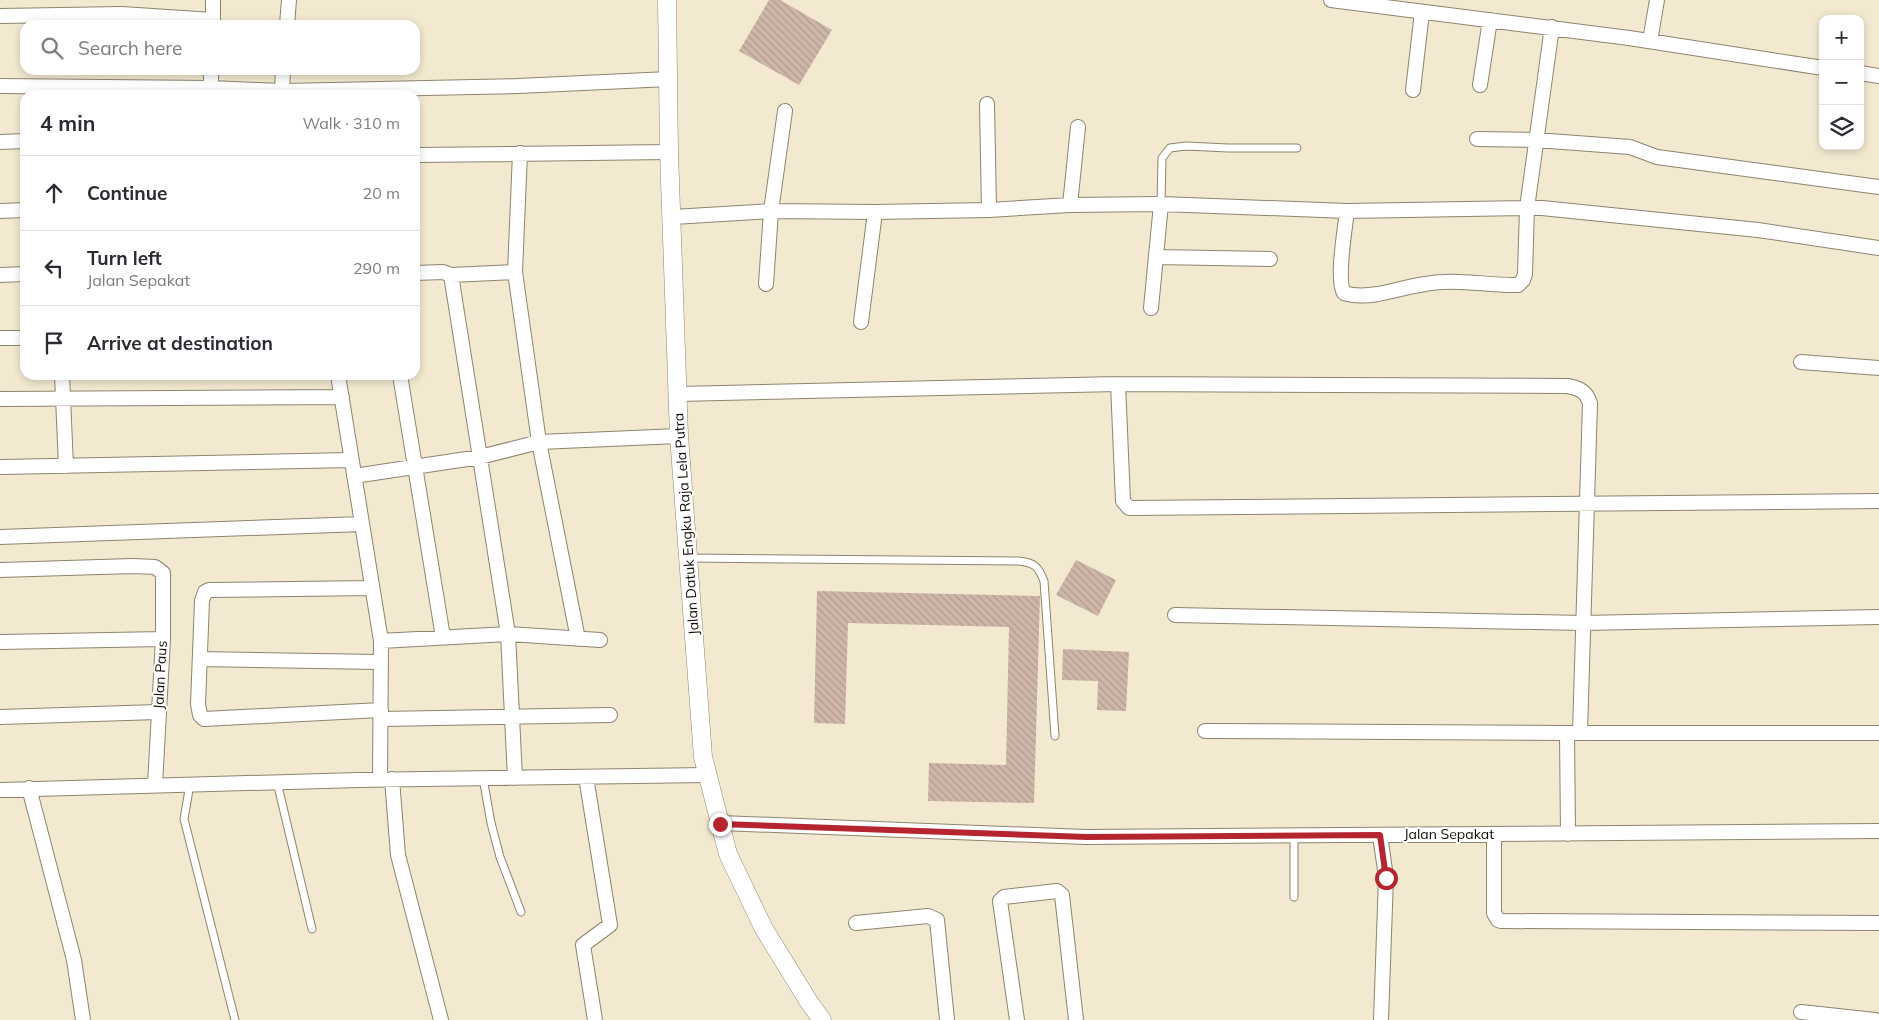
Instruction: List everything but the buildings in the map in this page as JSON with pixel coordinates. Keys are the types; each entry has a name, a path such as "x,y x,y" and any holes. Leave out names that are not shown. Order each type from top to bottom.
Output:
{"street":[{"path":"213,0 213,20"},
{"path":"287,20 289,0"},
{"name":"Jalan Datuk Engku Raja Lela Putra","path":"667,0 669,152 673,217 679,436 703,757 728,854 764,929 822,1020"},
{"path":"1332,0 1552,27 1819,67"},
{"path":"1650,41 1657,0"},
{"path":"1413,90 1422,12"},
{"path":"0,16 122,14 190,20"},
{"path":"1480,85 1490,20"},
{"path":"1347,212 1342,255 1341,288 1344,293 1358,296 1440,282 1473,282 1503,286 1518,285 1523,280 1525,274 1527,208 1552,27"},
{"path":"1864,74 1879,76"},
{"path":"211,75 211,90"},
{"path":"282,90 283,75"},
{"path":"329,90 518,86 669,79"},
{"path":"0,86 169,90"},
{"path":"987,104 989,210"},
{"path":"766,284 771,211 785,111"},
{"path":"1070,205 1078,127"},
{"path":"1476,139 1536,140 1630,147 1657,157 1879,187"},
{"path":"0,142 20,141"},
{"path":"420,155 669,152"},
{"path":"520,153 515,272 539,442 578,639"},
{"path":"673,217 771,211 989,210 1070,205 1161,204 1347,212 1527,208 1748,229 1879,248"},
{"path":"1151,308 1161,204"},
{"path":"0,211 20,210"},
{"path":"861,322 875,212"},
{"path":"1156,257 1270,259"},
{"path":"420,273 443,272 451,275 515,272"},
{"path":"0,275 20,274"},
{"path":"451,275 508,634 515,778"},
{"path":"0,338 20,338"},
{"path":"1802,362 1879,368"},
{"path":"62,380 66,466"},
{"path":"339,380 381,641 379,662 386,779 398,855 441,1020"},
{"path":"401,380 443,637"},
{"path":"678,394 1118,384 1575,387 1587,395 1590,403 1583,623 1573,732 1568,834"},
{"path":"1118,384 1123,501 1129,508 1879,501"},
{"path":"0,398 342,397"},
{"path":"354,476 480,457 539,442 679,436"},
{"path":"0,467 352,460"},
{"path":"0,537 362,524"},
{"name":"Jalan Paus","path":"0,570 133,566 158,568 163,573 163,639 155,785"},
{"path":"372,588 209,590 205,592 202,601 198,704 200,715 204,719 381,714 512,717 610,715"},
{"path":"1175,615 1583,623 1879,617"},
{"path":"381,641 508,634 600,640"},
{"path":"0,642 163,639"},
{"path":"200,659 379,662"},
{"path":"0,717 158,712"},
{"path":"1205,731 1879,733"},
{"path":"0,790 386,779 708,775"},
{"path":"586,777 610,925 583,945 595,1020"},
{"path":"30,788 74,960 82,1020"},
{"name":"Jalan Sepakat","path":"720,824 1086,837 1879,831"},
{"path":"1494,834 1494,914 1501,921 1879,922"},
{"path":"1380,835 1386,878 1381,1020"},
{"path":"1017,1020 1000,901 1004,897 1056,891 1062,895 1076,1020"},
{"path":"856,923 928,916 937,920 947,1020"},
{"path":"1801,1012 1875,1020"}],"lane":[{"path":"1161,204 1162,158 1170,148 1186,146 1297,148"},
{"path":"688,558 1030,562 1039,569 1044,581 1054,736"},
{"path":"483,778 491,823 500,857 521,912"},
{"path":"277,782 312,929"},
{"path":"190,784 184,819 235,1020"},
{"path":"1294,835 1294,897"}],"route":[{"path":"720,824 1086,837 1380,835 1386,878"}]}
